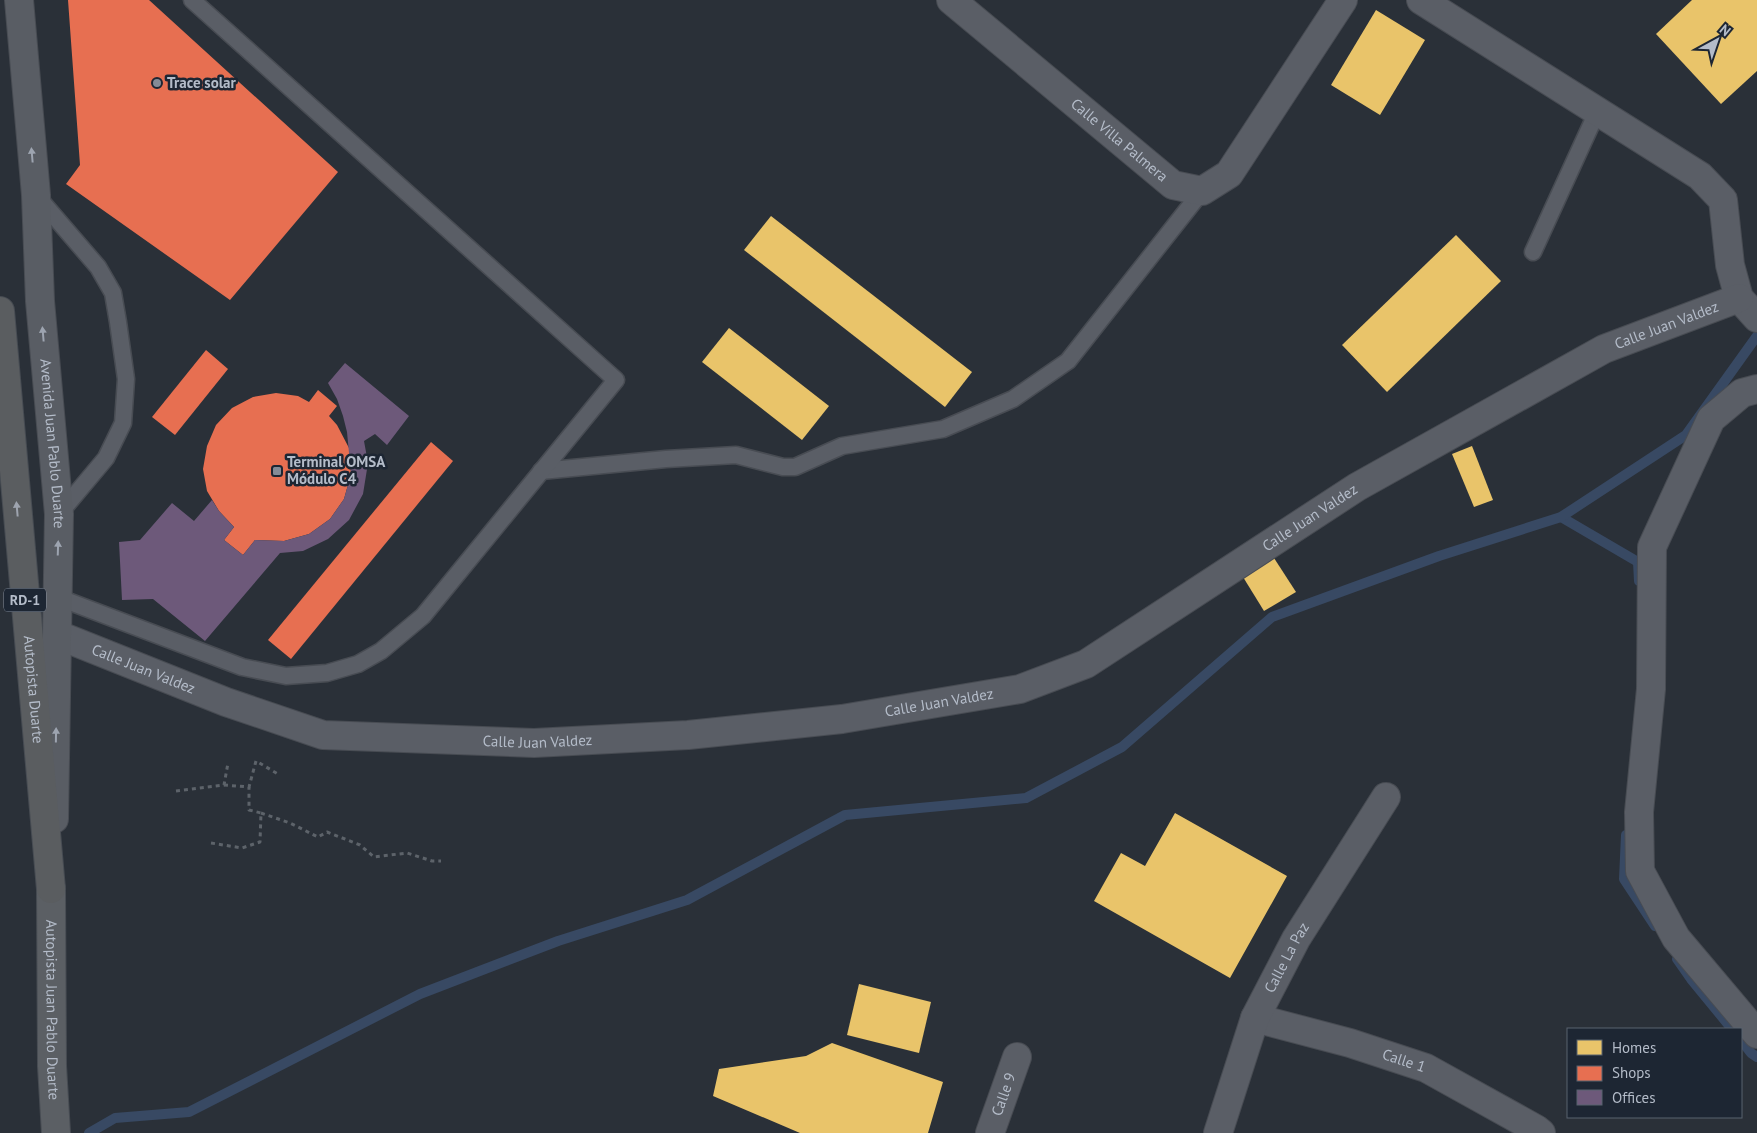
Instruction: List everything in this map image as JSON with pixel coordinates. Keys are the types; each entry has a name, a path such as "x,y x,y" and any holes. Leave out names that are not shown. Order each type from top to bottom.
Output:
{"highway":[{"name":"Autopista Duarte","path":"0,311 51,888"},
{"name":"Autopista Juan Pablo Duarte","path":"51,888 52,1066 56,1133"}],"main road":[{"name":"Avenida Juan Pablo Duarte","path":"19,0 36,196 40,301 59,514 55,795 51,888"}],"street":[{"name":"Calle Villa Palmera","path":"951,0 1173,185 1202,191"},
{"path":"1202,191 1229,174 1342,0"},
{"path":"1421,0 1700,176 1723,200 1730,265 1748,308"},
{"name":"Calle Juan Valdez","path":"58,635 226,702 323,735 534,743 688,735 842,719 1020,688 1086,664 1357,487 1604,349 1748,308"},
{"path":"1757,389 1742,393 1712,419 1652,547 1651,689 1639,812 1640,871 1671,930 1757,1034"},
{"name":"Calle La Paz","path":"1218,1133 1254,1018 1296,939 1386,797"},
{"name":"Calle 1","path":"1254,1018 1350,1043 1426,1068 1541,1133"},
{"name":"Calle 9","path":"990,1133 1018,1057"}],"lane":[{"path":"57,597 242,667 286,676 327,673 358,664 381,651 423,616 616,380 192,0"},
{"path":"1533,252 1597,112"},
{"path":"541,471 666,459 736,455 784,467 795,467 842,446 943,429 1013,399 1068,361 1202,191"},
{"path":"36,196 98,267 112,293 126,379 123,423 106,458 59,514"}],"path":[{"path":"278,774 256,761 248,787 248,810 290,823 318,837 327,832 360,845 374,857 407,853 432,861 441,861"},
{"path":"224,785 228,762"},
{"path":"176,791 224,785 248,787"},
{"path":"211,843 242,848 260,842 261,814"}],"building: Homes":[{"path":"1692,0 1757,0 1757,71 1721,104 1656,34"},
{"path":"1376,10 1425,40 1380,115 1331,85"},
{"path":"771,216 972,372 945,407 744,250"},
{"path":"1456,235 1501,281 1387,392 1342,345"},
{"path":"729,328 829,406 802,440 702,362"},
{"path":"1472,446 1493,500 1474,507 1452,454"},
{"path":"1274,558 1296,592 1264,611 1243,577"},
{"path":"1175,813 1287,876 1230,978 1094,901 1121,853 1145,866"},
{"path":"859,984 931,1002 919,1053 847,1035"},
{"path":"832,1043 943,1082 928,1133 800,1133 713,1096 719,1069 806,1056"}],"building: Shops":[{"name":"Trace solar","path":"68,0 149,0 338,172 230,300 66,184 80,165"},
{"path":"206,350 228,369 175,435 152,417"},
{"name":"Terminal OMSA Módulo C4","path":"318,390 337,406 329,416 337,425 349,448 351,474 344,499 330,519 309,534 284,541 255,540 243,555 224,540 234,527 219,511 207,491 203,469 207,446 216,425 232,408 253,397 276,393 298,396 309,402"},
{"path":"431,442 453,461 291,659 268,640"},
{"path":"201,602 220,618 205,637 185,621"}],"building: Offices":[{"path":"345,363 409,416 387,445 375,434 364,441 368,463 363,494 349,520 328,539 303,551 280,553 205,641 153,599 122,600 119,542 140,540 172,503 194,521 212,500 219,511 234,527 224,540 243,555 255,540 284,541 309,534 330,519 344,499 351,474 347,432 343,416 337,399 328,383"}],"waterway":[{"path":"89,1133 115,1118 189,1112 420,994 558,941 687,900 845,815 1026,798 1122,747 1272,617 1439,556 1561,517 1686,435 1757,336"},
{"path":"1561,517 1638,562 1639,581"},
{"path":"1626,835 1624,879 1655,926"},
{"path":"1677,959 1731,1028"},
{"path":"1742,1041 1751,1053 1757,1057"}],"place":[{"name":"Trace solar","path":"157,83"},
{"name":"Terminal OMSA Módulo C4","path":"277,471"}]}
